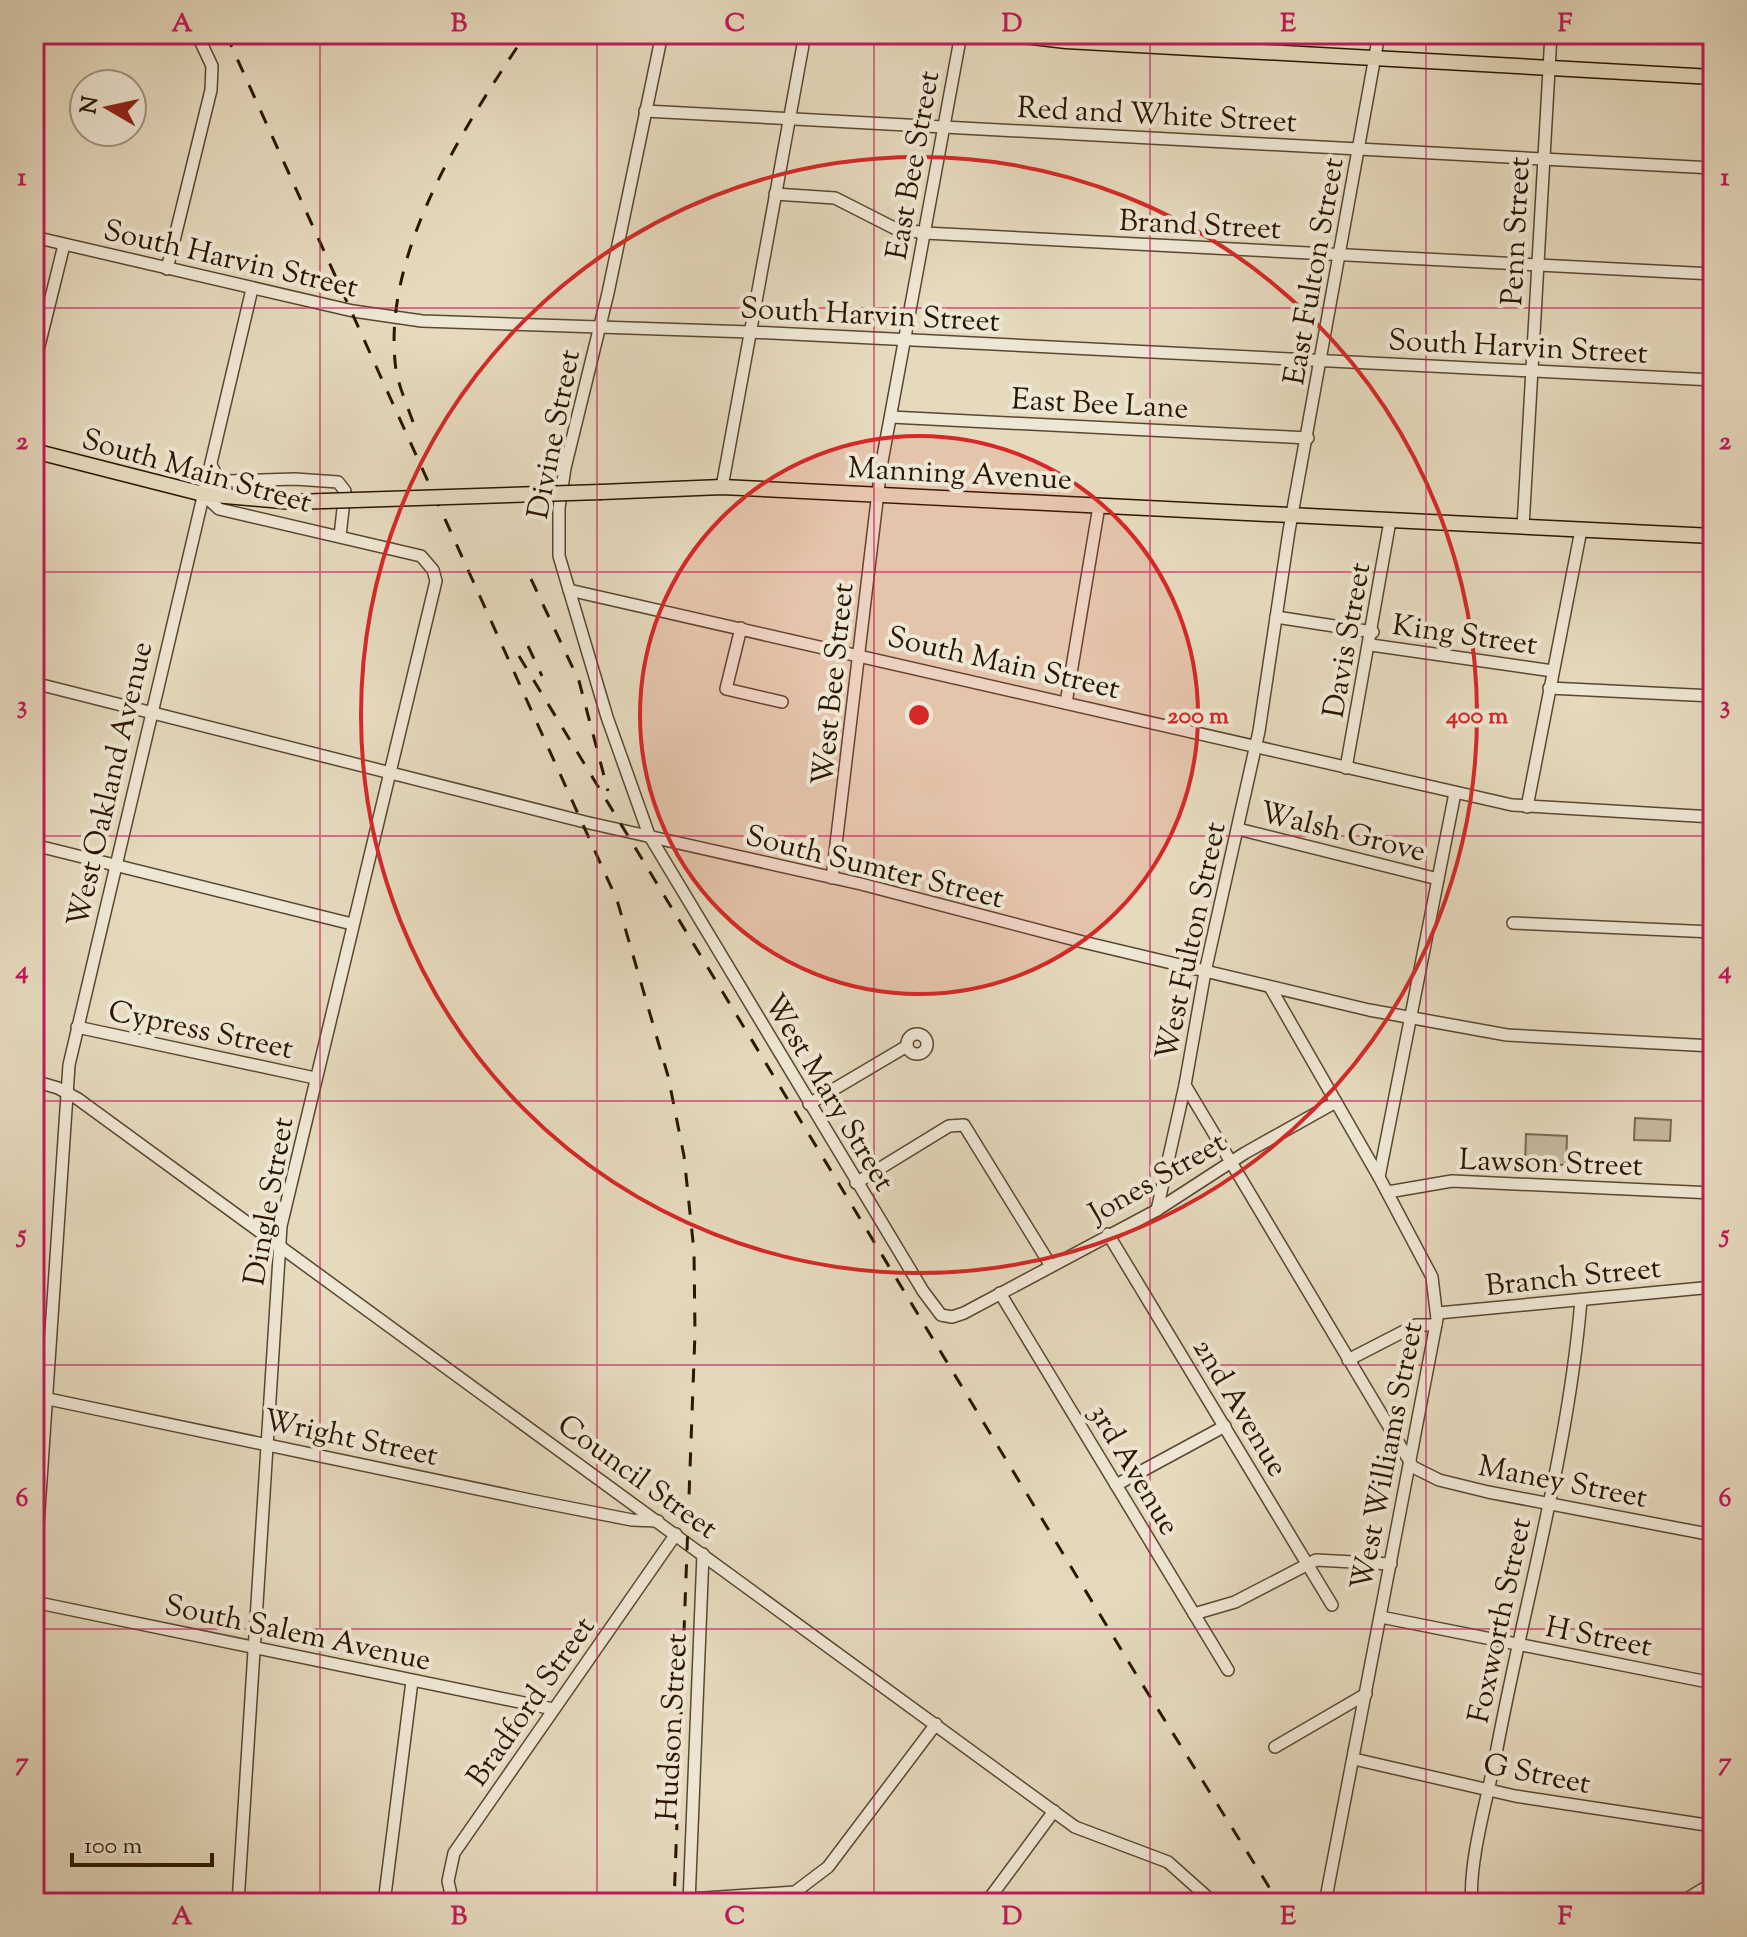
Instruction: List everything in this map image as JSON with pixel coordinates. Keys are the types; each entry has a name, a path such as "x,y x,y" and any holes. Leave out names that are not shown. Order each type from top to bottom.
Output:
{"main road":[{"path":"1005,34 1713,77"},
{"name":"South Main Street","path":"34,451 203,494"},
{"name":"Manning Avenue","path":"203,494 293,502 722,487 1713,536"}],"street":[{"path":"167,269 211,90 212,66 197,34"},
{"name":"Divine Street","path":"649,835 607,717 559,556 559,508 662,34"},
{"path":"722,487 805,34"},
{"name":"East Bee Street","path":"878,494 961,34"},
{"name":"East Fulton Street","path":"1292,516 1379,34"},
{"name":"Penn Street","path":"1523,527 1551,34"},
{"name":"Red and White Street","path":"645,111 1713,168"},
{"name":"Brand Street","path":"775,194 835,198 894,228 925,233 1713,274"},
{"name":"South Harvin Street","path":"34,237 252,289 409,320 750,332 1713,380"},
{"path":"34,366 64,245"},
{"name":"West Oakland Avenue","path":"34,1584 39,1397 65,1091 150,713 252,289"},
{"name":"East Bee Lane","path":"891,417 1308,438"},
{"path":"211,465 217,476 227,481 295,479 338,482 345,491 340,536"},
{"name":"South Main Street","path":"203,494 219,509 421,556 433,570"},
{"name":"West Bee Street","path":"832,878 878,494"},
{"path":"1066,703 1099,506"},
{"name":"West Fulton Street","path":"1292,516 1256,747 1205,972 1185,1085 1410,1463"},
{"name":"Davis Street","path":"1346,768 1371,645 1390,521"},
{"path":"1527,807 1581,530"},
{"name":"Dingle Street","path":"238,1903 279,1247 288,1189 436,581 433,570"},
{"name":"South Main Street","path":"569,590 1455,793 1527,807 1713,817"},
{"path":"1276,617 1373,632"},
{"path":"741,628 726,689 782,702"},
{"name":"King Street","path":"1371,645 1553,671"},
{"name":"South Sumter Street","path":"34,683 1205,972 1411,1018 1507,1035 1713,1046"},
{"name":"King Street","path":"1549,688 1713,696"},
{"path":"1379,1177 1455,793"},
{"name":"Walsh Grove","path":"1238,829 1438,879"},
{"name":"West Mary Street","path":"649,835 935,1310 956,1316 1000,1293"},
{"path":"34,845 352,924"},
{"path":"1513,923 1713,932"},
{"name":"West Williams Street","path":"1270,987 1388,1192 1432,1277 1437,1319 1325,1903"},
{"name":"Cypress Street","path":"77,1027 315,1078"},
{"path":"809,1104 907,1046"},
{"name":"Council Street","path":"34,1081 65,1091 1054,1811 1083,1831 1168,1862 1214,1903"},
{"path":"1157,1210 1185,1085"},
{"name":"Jones Street","path":"1000,1293 1157,1210 1336,1102"},
{"path":"856,1183 949,1126 964,1125 1051,1266"},
{"name":"Lawson Street","path":"1388,1192 1452,1181 1713,1193"},
{"name":"2nd Avenue","path":"1108,1234 1332,1605"},
{"name":"Branch Street","path":"1348,1360 1416,1325 1437,1319 1713,1287"},
{"name":"3rd Avenue","path":"1000,1293 1228,1670"},
{"name":"Foxworth Street","path":"1472,1903 1474,1870 1489,1790 1576,1361 1581,1300"},
{"name":"Wright Street","path":"39,1397 632,1520 659,1521"},
{"path":"1116,1485 1225,1426"},
{"name":"Maney Street","path":"1410,1463 1439,1480 1713,1535"},
{"name":"Bradford Street","path":"453,1903 448,1881 454,1853 676,1534"},
{"name":"Hudson Street","path":"689,1901 703,1554"},
{"path":"1194,1614 1235,1602 1307,1563 1391,1564"},
{"name":"South Salem Avenue","path":"34,1602 553,1709"},
{"name":"H Street","path":"1381,1617 1713,1683"},
{"path":"384,1903 412,1681"},
{"path":"1275,1747 1366,1694"},
{"path":"689,1901 795,1892 828,1867 936,1724"},
{"name":"G Street","path":"1354,1759 1489,1790 1713,1826"},
{"path":"986,1903 1054,1811"},
{"path":"1680,1903 1713,1883"},
{"path":"795,1892 813,1903"}],"shaded area":[{"path":"1635,1118 1671,1120 1670,1141 1634,1140"},
{"path":"1526,1134 1567,1136 1566,1165 1525,1163"}],"railway":[{"path":"226,34 617,900 668,1076 684,1156 694,1251 695,1333 674,1903"},
{"path":"413,422 396,370 394,326 401,282 414,237 454,150 526,34"},
{"path":"531,579 579,681 608,791"},
{"path":"528,646 542,676"},
{"path":"519,656 1139,1679 1279,1903"}]}
